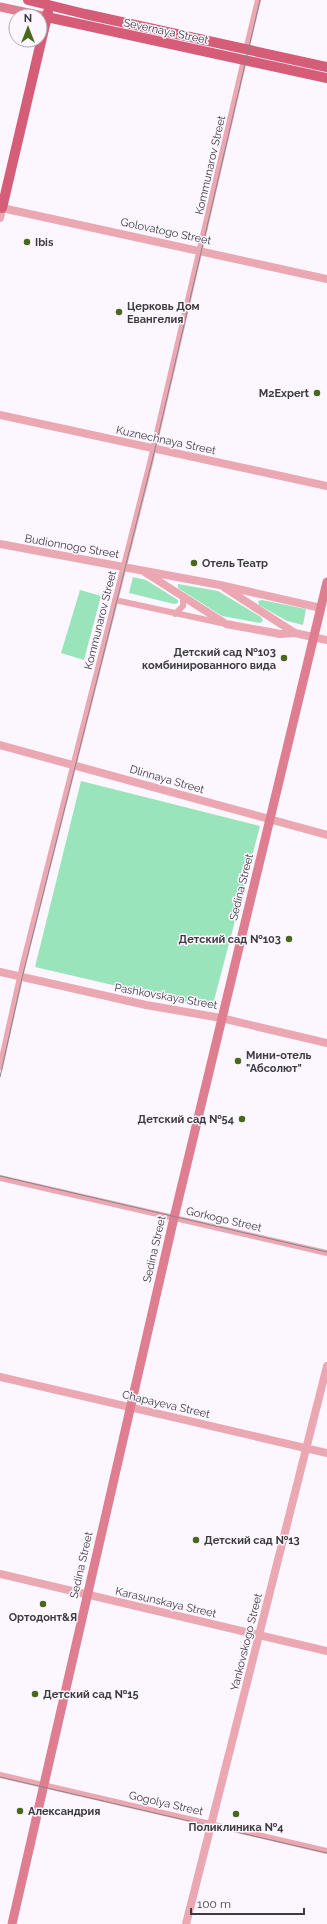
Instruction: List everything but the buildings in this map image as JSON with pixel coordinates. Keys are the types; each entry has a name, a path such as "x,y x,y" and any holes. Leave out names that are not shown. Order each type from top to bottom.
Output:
{"main road":[{"name":"Severnaya Street","path":"28,0 50,3 246,50 327,67"},
{"name":"Severnaya Street","path":"48,17 327,78"},
{"path":"1,211 40,48"},
{"name":"Sedina Street","path":"12,1924 86,1595 174,1218 327,582"}],"street":[{"path":"246,50 258,0"},
{"name":"Kommunarov Street","path":"0,1067 20,977 153,449 244,60"},
{"name":"Golovatogo Street","path":"1,211 200,251 327,279"},
{"name":"Kuznechnaya Street","path":"0,415 327,486"},
{"name":"Budionnogo Street","path":"0,544 140,569 220,585 321,608"},
{"name":"Budionnogo Street","path":"140,569 183,598 226,624"},
{"name":"Budionnogo Street","path":"220,585 295,633"},
{"path":"175,614 183,606 183,598"},
{"name":"Budionnogo Street","path":"115,600 226,624 280,634 295,633 327,640"},
{"name":"Dlinnaya Street","path":"0,745 74,764 327,835"},
{"name":"Pashkovskaya Street","path":"0,972 146,1005 221,1018 327,1043"},
{"name":"Gorkogo Street","path":"0,1178 327,1253"},
{"name":"Yankovskogo Street","path":"186,1924 327,1366"},
{"name":"Chapayeva Street","path":"0,1377 327,1453"},
{"name":"Karasunskaya Street","path":"0,1574 327,1651"},
{"name":"Gogolya Street","path":"0,1775 327,1851"}],"green space":[{"path":"133,577 146,580 178,600 178,603 174,604 129,593"},
{"path":"178,584 218,591 261,617 263,621 260,623 222,616 178,588"},
{"path":"80,590 101,596 84,660 61,653"},
{"path":"262,600 306,609 303,625 287,621 259,605 258,601"},
{"path":"81,781 260,826 212,1008 35,967"}],"tram line":[{"path":"0,1077 22,978 155,449 260,0"},
{"path":"0,1176 327,1252"},
{"path":"0,1777 327,1853"}],"place":[{"name":"Ibis","path":"27,242"},
{"name":"Церковь Дом Евангелия","path":"119,312"},
{"name":"M2Expert","path":"317,393"},
{"name":"Отель Театр","path":"194,563"},
{"name":"Детский сад №103 комбинированного вида","path":"284,658"},
{"name":"Детский сад №103","path":"289,939"},
{"name":"Мини-отель \"Абсолют\"","path":"238,1061"},
{"name":"Детский сад №54","path":"242,1119"},
{"name":"Детский сад №13","path":"196,1540"},
{"name":"Ортодонт&Я","path":"43,1604"},
{"name":"Детский сад №15","path":"35,1694"},
{"name":"Александрия","path":"20,1811"},
{"name":"Поликлиника №4","path":"236,1814"}]}
